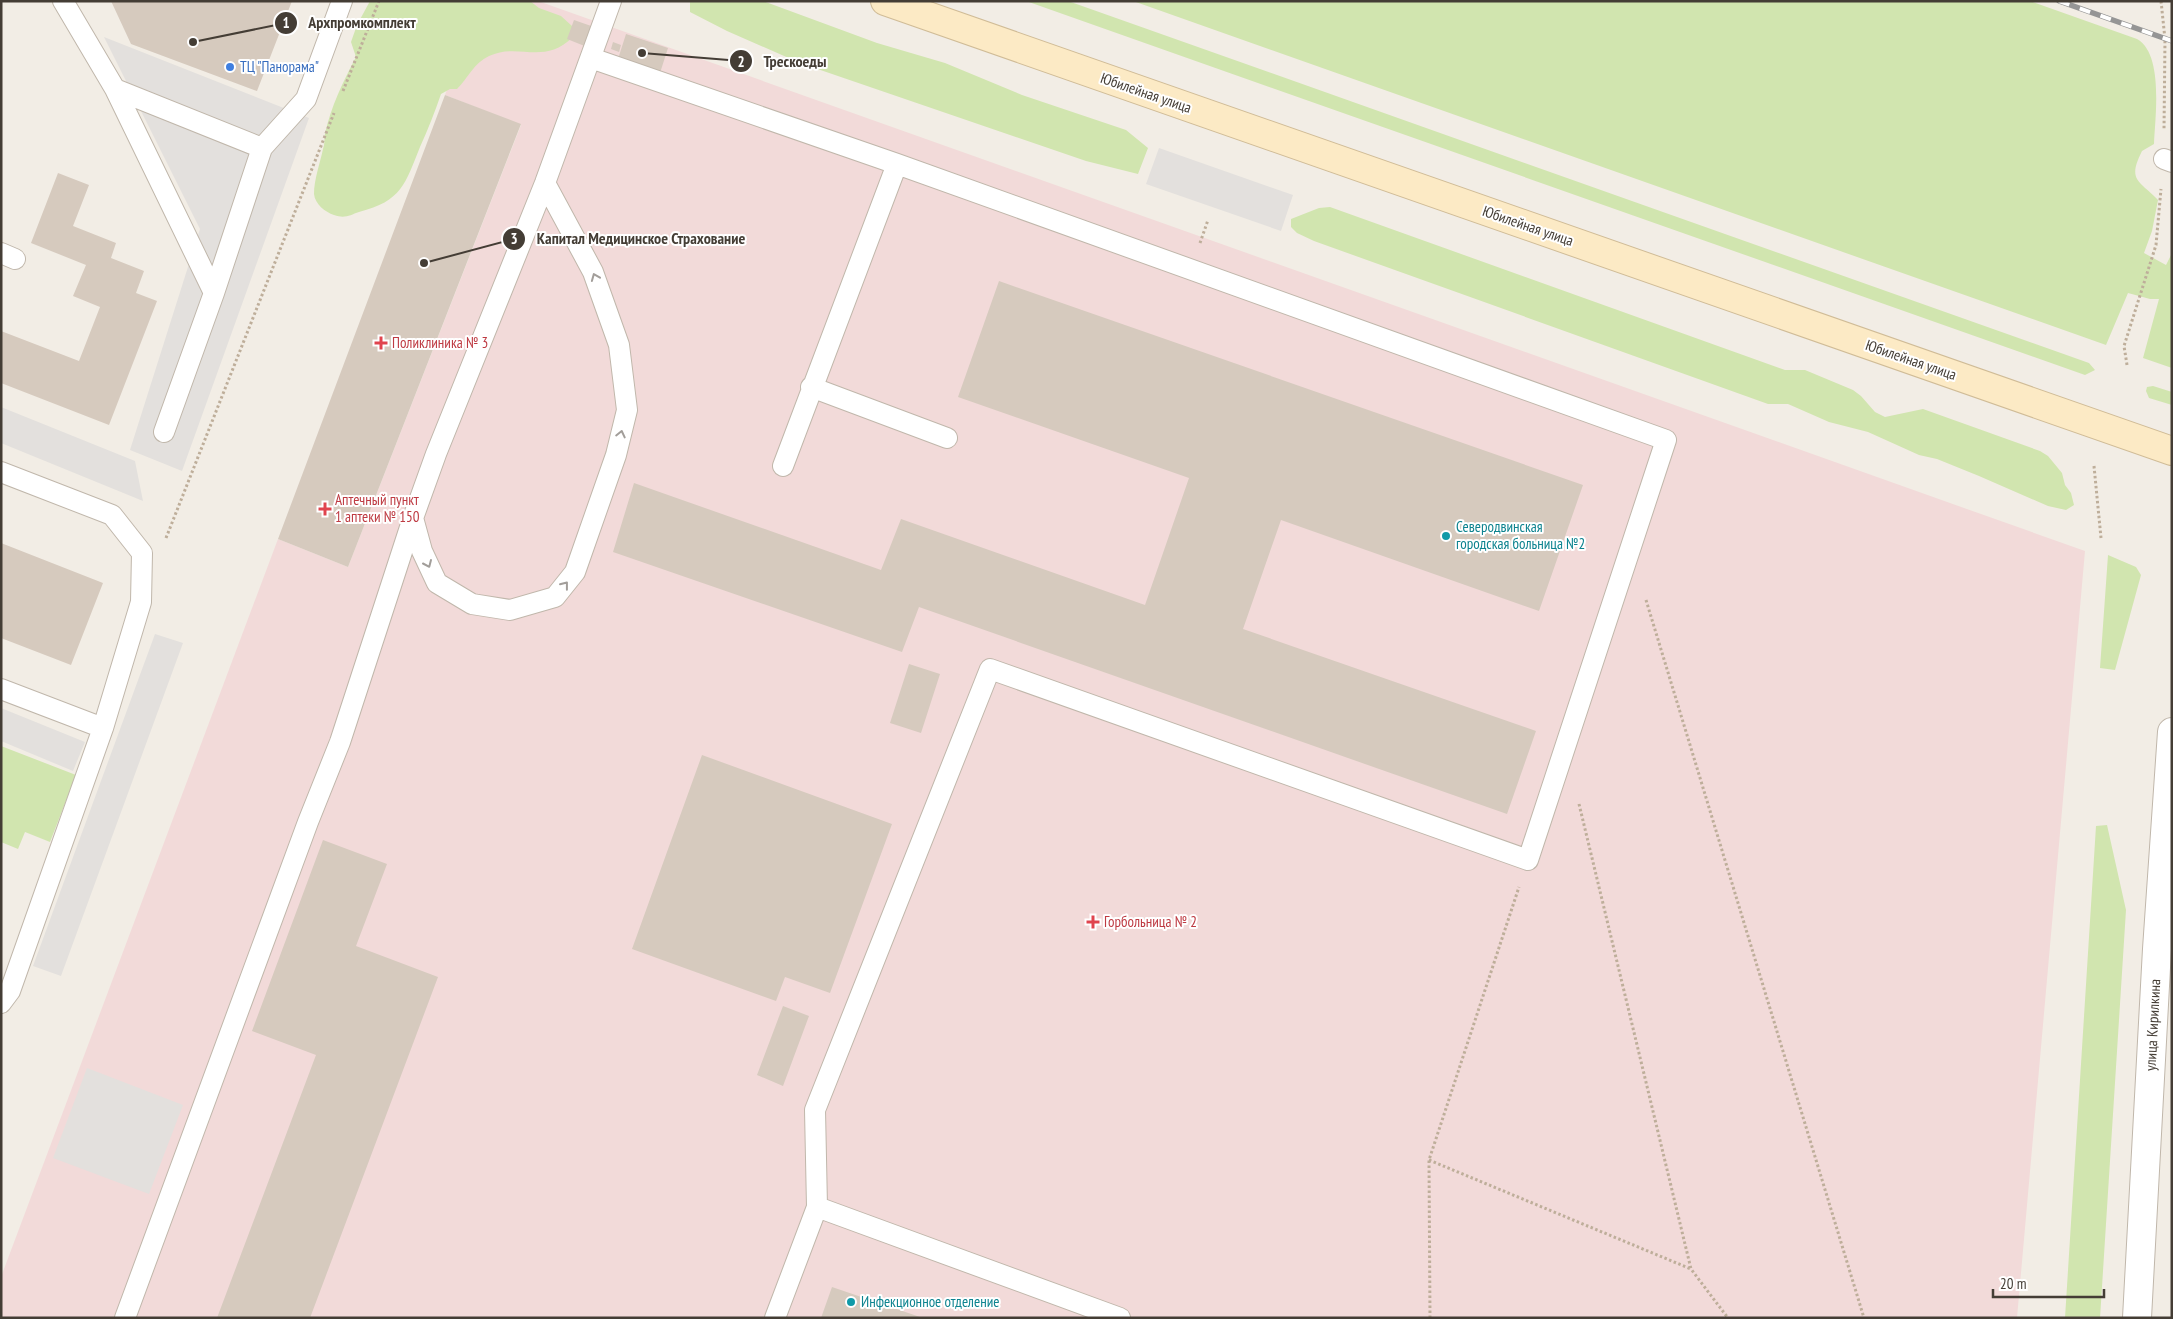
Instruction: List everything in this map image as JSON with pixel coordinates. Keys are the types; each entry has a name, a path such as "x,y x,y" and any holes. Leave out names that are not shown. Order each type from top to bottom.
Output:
{"main road":[{"name":"Юбилейная улица","path":"885,1 2172,451"}],"street":[{"name":"улица Кирилкина","path":"2138,1318 2156,959 2172,732"}],"lane":[{"path":"63,1 115,89 214,293"},
{"path":"164,432 214,293 262,148 306,99 342,1"},
{"path":"125,1318 308,822 340,742 413,518 466,378 545,183 592,58 611,1"},
{"path":"592,58 897,164 1666,440 1528,860 990,669 815,1110 816,1207 775,1318"},
{"path":"115,89 262,148"},
{"path":"783,466 811,387 897,164"},
{"path":"413,518 422,551 437,583 472,604 510,610 555,597 575,572 616,455 626,410 619,345 593,272 545,183"},
{"path":"811,387 947,438"},
{"path":"1,472 112,515 142,553 141,602 103,728 10,990 1,1004"},
{"path":"1,689 103,728"},
{"path":"816,1207 1120,1318"}],"path":[{"path":"342,94 379,1"},
{"path":"163,547 335,112"},
{"path":"2127,365 2124,346 2142,288"},
{"path":"2094,466 2101,538"},
{"path":"1630,549 1864,1318"},
{"path":"1577,796 1691,1269 1728,1318"},
{"path":"1430,1318 1429,1160 1528,860"},
{"path":"1429,1160 1691,1269"}],"shaded area":[{"name":"Горбольница № 2","path":"480,1 538,1 2085,551 2017,1318 1,1318 1,1277 278,539 348,567 521,125 445,95"},
{"path":"104,37 309,118 182,471 130,450 200,229"},
{"path":"1159,148 1293,195 1281,231 1146,184"},
{"path":"1,407 135,461 143,501 1,443"},
{"path":"155,634 183,643 61,976 33,966"},
{"path":"1,708 85,742 73,771 1,741"},
{"path":"87,1068 183,1105 149,1194 53,1158"}],"green space":[{"path":"370,1 530,1 539,8 561,16 572,26 573,37 562,46 551,50 541,52 500,52 484,59 457,89 450,89 441,94 410,171 400,189 385,202 373,208 341,217 327,212 318,204 314,194 315,183 325,134 334,104 356,57 351,42 357,25"},
{"path":"690,1 763,1 877,43 945,63 1022,95 1126,130 1148,148 1138,174 1086,161 800,63 727,31 690,12"},
{"path":"1026,1 1068,1 2089,363 2095,370 2085,375"},
{"path":"1133,1 2030,1 2137,39 2146,47 2151,58 2155,72 2156,87 2154,144 2142,151 2135,174 2141,184 2158,200 2152,231 2144,253 2166,265 2172,253 2172,368 2143,358 2159,299 2150,299 2128,293 2106,345"},
{"path":"1330,207 1785,370 1805,370 1853,390 1875,412 1885,417 1923,409 2040,451 2048,456 2062,473 2074,505 2066,510 2048,506 1937,459 1919,455 1868,432 1829,422 1788,404 1768,404 1314,241 1297,233 1291,227 1291,219 1319,208"},
{"path":"2153,386 2172,392 2172,405 2149,398 2146,391 2147,387"},
{"path":"2108,555 2136,567 2141,575 2115,670 2100,668"},
{"path":"1,746 76,775 50,842 25,832 18,849 1,842"},
{"path":"2107,825 2126,910 2100,1318 2065,1318 2096,826"}],"building":[{"name":"ТЦ \"Панорама\"","path":"111,1 292,1 257,91 131,44"},
{"path":"574,20 594,27 587,47 567,39"},
{"path":"626,34 668,48 660,73 618,59"},
{"path":"613,42 621,45 619,52 611,49"},
{"path":"445,95 521,124 348,567 278,539"},
{"path":"58,173 89,185 73,226 116,243 111,258 144,271 136,293 157,301 109,425 1,383 1,331 79,361 100,307 73,296 86,265 31,243"},
{"name":"Северодвинская городская больница №2","path":"999,281 1583,485 1539,611 1281,520 1243,629 1536,731 1507,814 919,607 902,652 613,552 634,483 881,570 901,519 1145,605 1189,478 958,397"},
{"path":"1,543 103,583 71,665 1,638"},
{"path":"909,664 940,674 921,733 890,723"},
{"path":"702,755 892,824 830,993 785,977 776,1001 632,949"},
{"path":"323,840 387,864 356,946 438,977 310,1318 217,1318 316,1055 252,1031"},
{"path":"783,1006 809,1016 783,1086 757,1075"},
{"name":"Инфекционное отделение","path":"832,1287 920,1317 920,1318 821,1318"}],"railway":[{"path":"2059,1 2172,41"}],"place":[{"name":"Архпромкомплект","path":"193,42"},
{"name":"Трескоеды","path":"642,53"},
{"name":"ТЦ \"Панорама\"","path":"230,67"},
{"name":"Капитал Медицинское Страхование","path":"424,263"},
{"name":"Поликлиника № 3","path":"381,343"},
{"name":"Аптечный пункт 1 аптеки № 150","path":"325,509"},
{"name":"Северодвинская городская больница №2","path":"1446,536"},
{"name":"Горбольница № 2","path":"1093,922"},
{"name":"Инфекционное отделение","path":"851,1302"}]}
